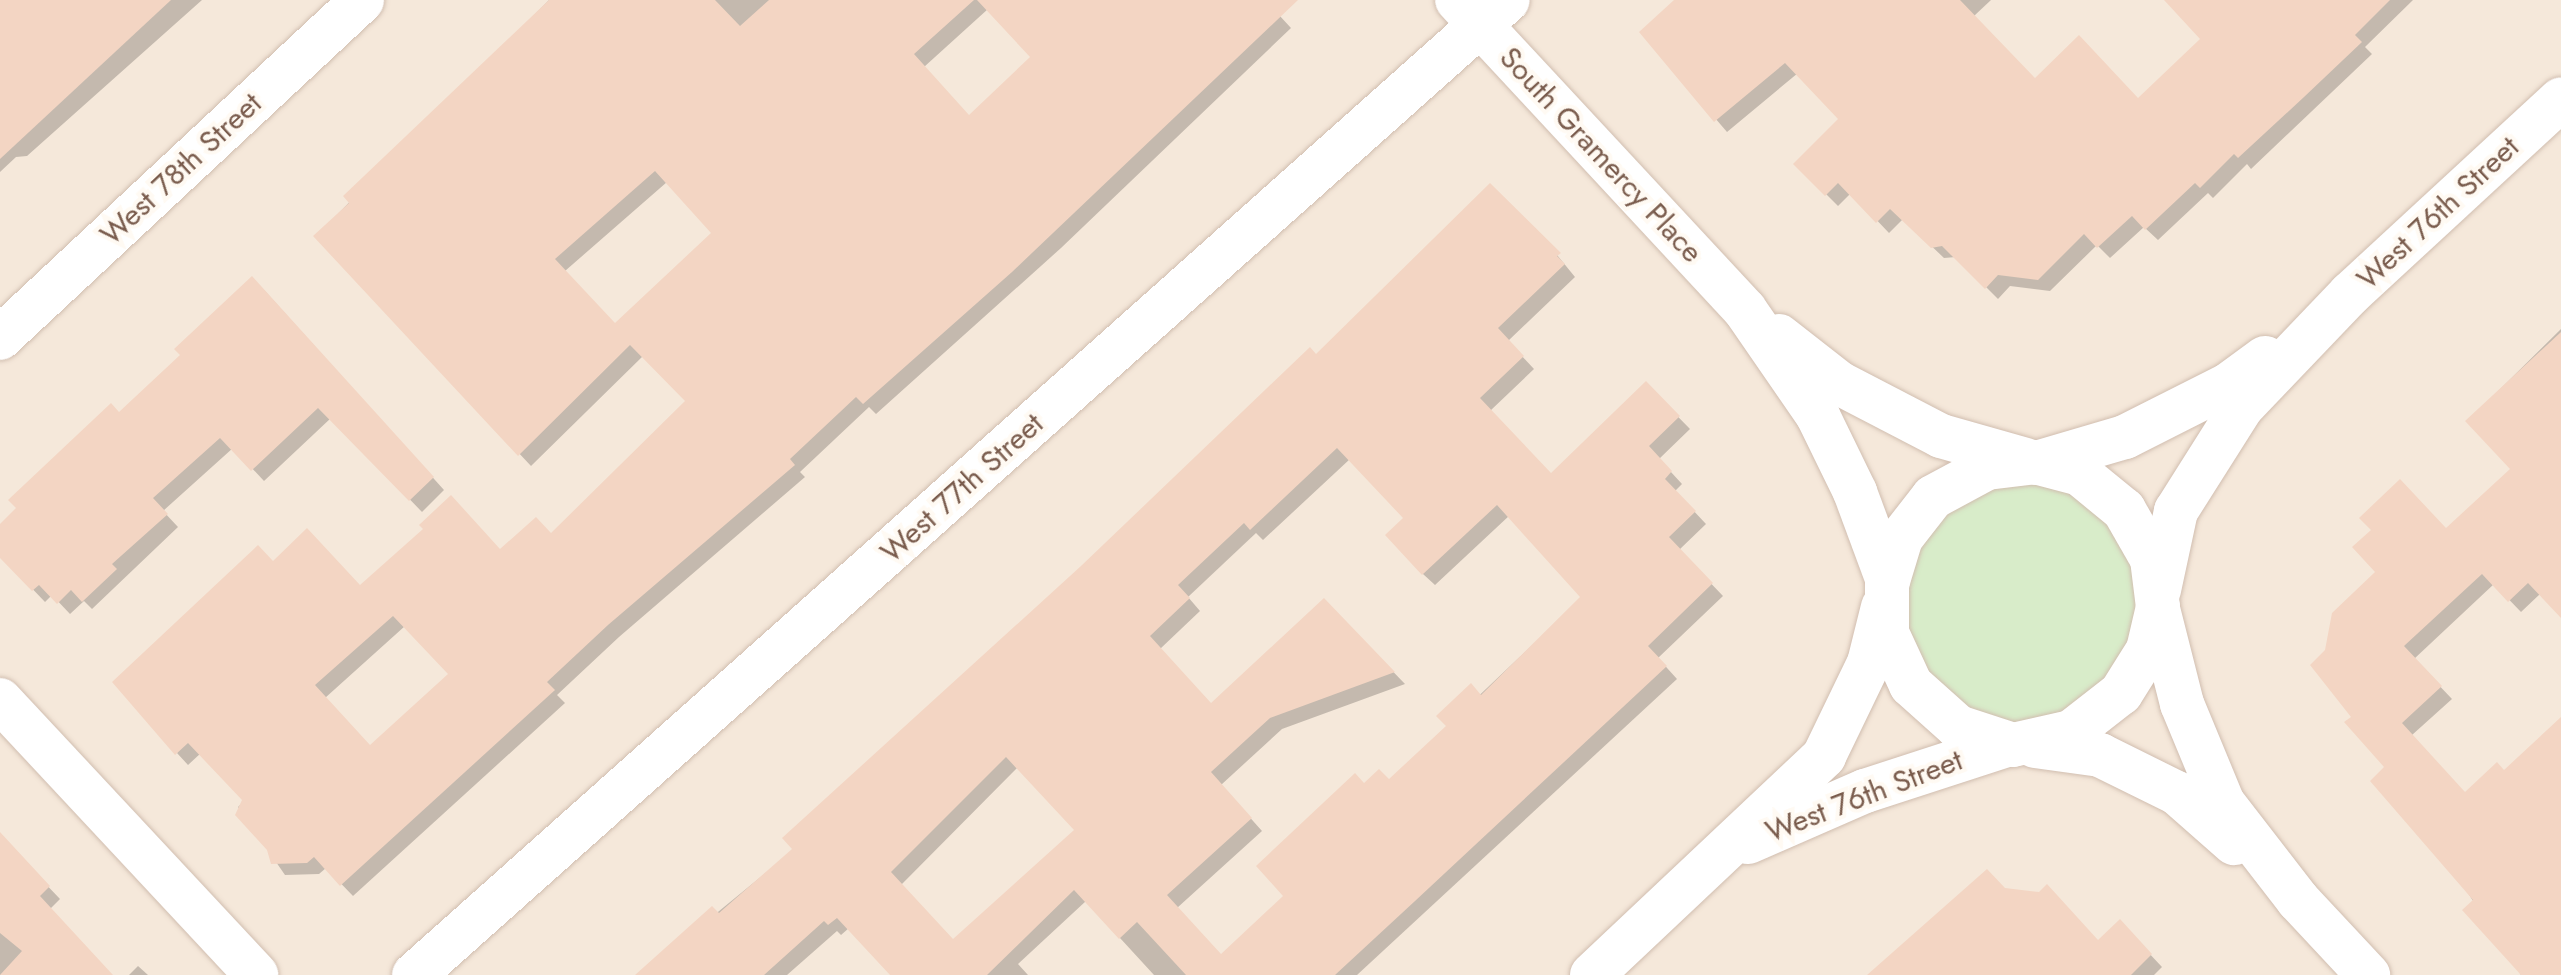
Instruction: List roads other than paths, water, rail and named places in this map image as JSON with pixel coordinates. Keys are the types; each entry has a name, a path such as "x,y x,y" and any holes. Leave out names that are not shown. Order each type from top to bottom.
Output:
{"street":[{"name":"West 78th Street","path":"0,338 362,0"},
{"name":"South Gramercy Place","path":"1482,9 1745,310 1818,416 1855,492 1888,585"},
{"name":"West 77th Street","path":"414,975 1482,9"},
{"name":"West 76th Street","path":"2157,604 2176,511 2241,408 2350,294 2561,99"},
{"name":"West 76th Street","path":"2034,462 2125,437 2228,385 2350,294"},
{"name":"South Gramercy Place","path":"1745,310 1839,383 1941,436 2034,462"},
{"path":"2298,900 2177,793 2100,755 2013,744 1958,727 1911,685 1887,633 1888,585 1901,538 1933,497 1987,468 2034,462 2080,474 2124,510 2152,559 2157,604 2182,704 2223,803 2298,900 2368,975"},
{"name":"West 76th Street","path":"1592,975 1824,756 1869,663 1888,585"},
{"path":"2013,744 2071,732 2121,693 2148,650 2157,604"},
{"path":"0,700 256,975"},
{"name":"West 76th Street","path":"1720,855 1865,791 2013,744"}]}
